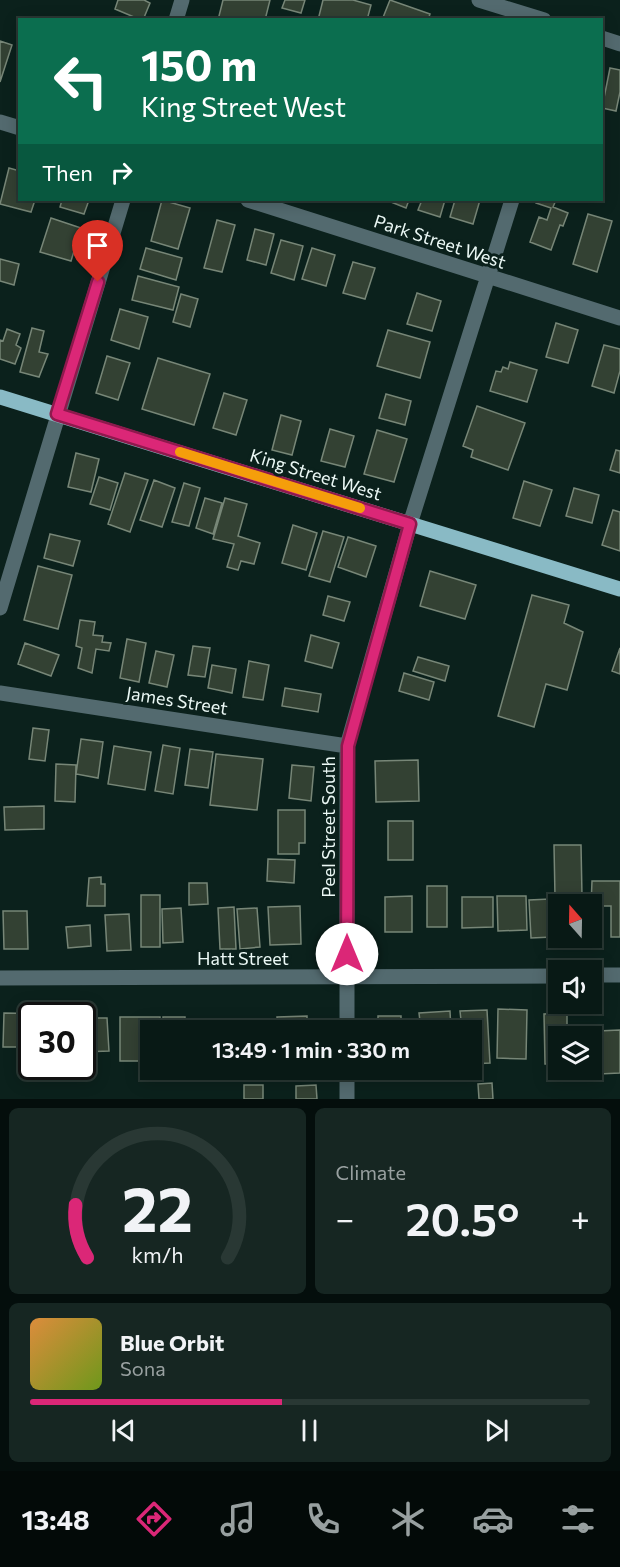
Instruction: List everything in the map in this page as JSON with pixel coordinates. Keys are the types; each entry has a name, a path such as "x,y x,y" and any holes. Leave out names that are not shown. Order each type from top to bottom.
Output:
{"main road":[{"name":"King Street West","path":"0,397 620,589"}],"street":[{"path":"178,18 182,0"},
{"path":"479,0 538,18"},
{"path":"603,38 620,44"},
{"path":"0,123 18,128"},
{"path":"0,608 123,201"},
{"name":"Park Street West","path":"251,201 620,318"},
{"name":"Peel Street South","path":"347,1020 348,746 410,524 512,201"},
{"name":"James Street","path":"0,693 348,746"},
{"name":"Hatt Street","path":"0,978 548,975"},
{"path":"602,975 620,975"},
{"path":"347,1080 347,1099"}],"building":[{"path":"118,0 144,0 150,3 144,18 136,18 115,9"},
{"path":"223,0 270,0 266,18 218,18"},
{"path":"285,0 305,0 301,13 282,8"},
{"path":"323,0 353,0 371,5 368,18 318,18"},
{"path":"390,0 430,14 429,18 383,18"},
{"path":"0,41 12,45 0,82"},
{"path":"610,68 620,70 620,92 616,111 603,108"},
{"path":"9,168 18,170 18,201 35,201 31,212 0,204"},
{"path":"62,201 89,201 84,214 60,207"},
{"path":"162,201 190,208 178,249 151,241"},
{"path":"388,201 409,201 406,208"},
{"path":"422,201 445,201 440,217 418,210"},
{"path":"455,201 480,201 473,224 450,217"},
{"path":"537,201 556,201 553,207 568,213 563,226 560,225 551,250 530,242 539,217 547,220 551,208 536,203"},
{"path":"588,214 612,221 597,272 573,264"},
{"path":"51,218 81,228 71,261 40,252"},
{"path":"217,220 235,225 222,272 204,268"},
{"path":"255,229 274,234 266,265 247,260"},
{"path":"281,240 303,246 294,280 271,273"},
{"path":"146,248 182,258 176,280 140,269"},
{"path":"312,248 335,255 326,286 302,279"},
{"path":"0,259 19,264 14,285 0,281"},
{"path":"353,262 375,268 365,299 343,293"},
{"path":"138,276 179,287 173,310 132,300"},
{"path":"417,293 441,301 432,331 407,324"},
{"path":"181,294 198,299 190,327 173,322"},
{"path":"120,309 148,317 139,349 111,340"},
{"path":"556,323 578,330 568,363 546,357"},
{"path":"32,328 44,331 39,352 48,354 39,377 20,372"},
{"path":"7,329 20,334 16,345 21,348 15,364 0,359 0,340 3,341"},
{"path":"388,330 430,342 420,378 377,366"},
{"path":"604,345 620,349 620,371 614,393 592,386"},
{"path":"107,356 130,363 118,400 96,393"},
{"path":"158,358 210,374 194,425 142,409"},
{"path":"510,362 537,370 527,402 490,391 496,371 501,372 503,367 508,369"},
{"path":"224,393 247,400 236,435 213,428"},
{"path":"386,394 411,401 405,425 379,418"},
{"path":"477,406 525,423 508,470 471,457 473,450 463,446"},
{"path":"281,415 301,421 292,455 272,450"},
{"path":"330,429 354,436 345,467 321,461"},
{"path":"377,430 407,439 394,482 364,474"},
{"path":"616,450 620,451 620,473 610,470"},
{"path":"76,453 99,459 91,492 68,487"},
{"path":"125,473 148,480 130,532 108,524"},
{"path":"99,477 118,483 110,510 90,504"},
{"path":"154,480 175,488 162,527 140,520"},
{"path":"524,481 552,490 540,526 513,518"},
{"path":"184,483 200,488 189,526 172,522"},
{"path":"574,488 599,495 592,523 566,516"},
{"path":"205,498 222,503 213,534 196,528"},
{"path":"225,498 247,504 238,536 260,543 254,564 241,561 238,570 227,567 234,544 213,539"},
{"path":"613,510 620,512 620,551 602,545"},
{"path":"293,525 317,533 306,570 282,563"},
{"path":"323,531 344,537 330,582 309,576"},
{"path":"50,534 80,541 73,566 44,558"},
{"path":"348,537 376,546 366,577 338,567"},
{"path":"38,566 72,575 58,629 24,620"},
{"path":"430,571 476,585 465,619 420,606"},
{"path":"532,595 569,605 564,623 583,632 567,690 546,684 534,727 498,716"},
{"path":"328,596 350,602 344,621 323,615"},
{"path":"80,620 95,622 93,635 103,636 102,642 111,643 109,651 96,649 92,673 78,668 82,648 76,646"},
{"path":"311,635 339,643 332,668 305,661"},
{"path":"127,639 146,643 139,682 120,678"},
{"path":"25,643 59,655 51,676 18,664"},
{"path":"193,646 210,648 205,677 188,675"},
{"path":"620,648 620,674 612,671"},
{"path":"156,651 174,655 167,687 149,683"},
{"path":"418,657 449,666 445,681 413,671"},
{"path":"249,661 269,665 263,700 243,697"},
{"path":"212,665 236,669 232,693 208,688"},
{"path":"404,673 434,682 429,700 399,691"},
{"path":"285,688 321,694 318,712 282,706"},
{"path":"33,728 49,730 45,761 29,759"},
{"path":"81,739 103,742 98,778 76,774"},
{"path":"163,745 180,748 173,794 155,791"},
{"path":"114,746 151,752 145,790 108,784"},
{"path":"190,749 213,752 208,788 185,785"},
{"path":"216,754 263,759 257,810 210,805"},
{"path":"418,760 419,801 376,802 375,761"},
{"path":"56,764 76,765 75,802 55,801"},
{"path":"292,765 314,767 311,801 289,798"},
{"path":"44,806 44,829 5,830 4,807"},
{"path":"278,810 305,810 305,843 299,843 299,854 278,854"},
{"path":"388,821 413,821 413,860 388,860"},
{"path":"554,845 581,845 582,894 555,894"},
{"path":"268,859 295,860 294,883 267,881"},
{"path":"101,877 101,884 105,884 105,906 87,906 89,878"},
{"path":"592,881 620,881 620,937 611,937 611,906 602,906 602,894 591,894"},
{"path":"189,883 207,883 208,904 189,905"},
{"path":"427,886 447,886 447,927 427,927"},
{"path":"141,895 160,895 160,947 141,947"},
{"path":"412,896 412,932 385,932 385,897"},
{"path":"497,896 526,896 527,930 498,931"},
{"path":"462,897 493,897 493,927 462,928"},
{"path":"548,899 548,937 531,938 529,900"},
{"path":"300,906 301,944 270,945 268,907"},
{"path":"234,907 236,949 220,949 218,908"},
{"path":"181,908 183,942 163,943 162,909"},
{"path":"257,908 260,947 240,949 237,909"},
{"path":"3,911 27,911 28,949 4,949"},
{"path":"129,914 131,950 107,951 105,915"},
{"path":"90,925 91,946 68,948 66,927"},
{"path":"498,1009 527,1010 526,1059 497,1058"},
{"path":"487,1010 490,1063 482,1063 482,1020 461,1020 460,1011"},
{"path":"450,1011 450,1020 420,1020 419,1013"},
{"path":"4,1013 18,1013 18,1047 3,1047"},
{"path":"544,1014 567,1014 567,1026 548,1026 548,1064 545,1064"},
{"path":"307,1016 307,1020 277,1020 277,1017"},
{"path":"378,1016 401,1016 401,1020 378,1020"},
{"path":"120,1017 160,1017 160,1020 140,1020 140,1061 120,1061"},
{"path":"163,1017 185,1017 185,1020 163,1020"},
{"path":"96,1018 107,1018 109,1051 96,1051"},
{"path":"620,1030 620,1073 602,1074 602,1031"},
{"path":"492,1083 493,1099 479,1099 478,1084"},
{"path":"244,1085 263,1085 263,1099 244,1099"},
{"path":"316,1085 317,1099 296,1099 296,1086"}],"slow traffic":[{"path":"180,452 360,508"}],"route":[{"path":"98,282 57,414 410,524 348,746 347,954"}]}
